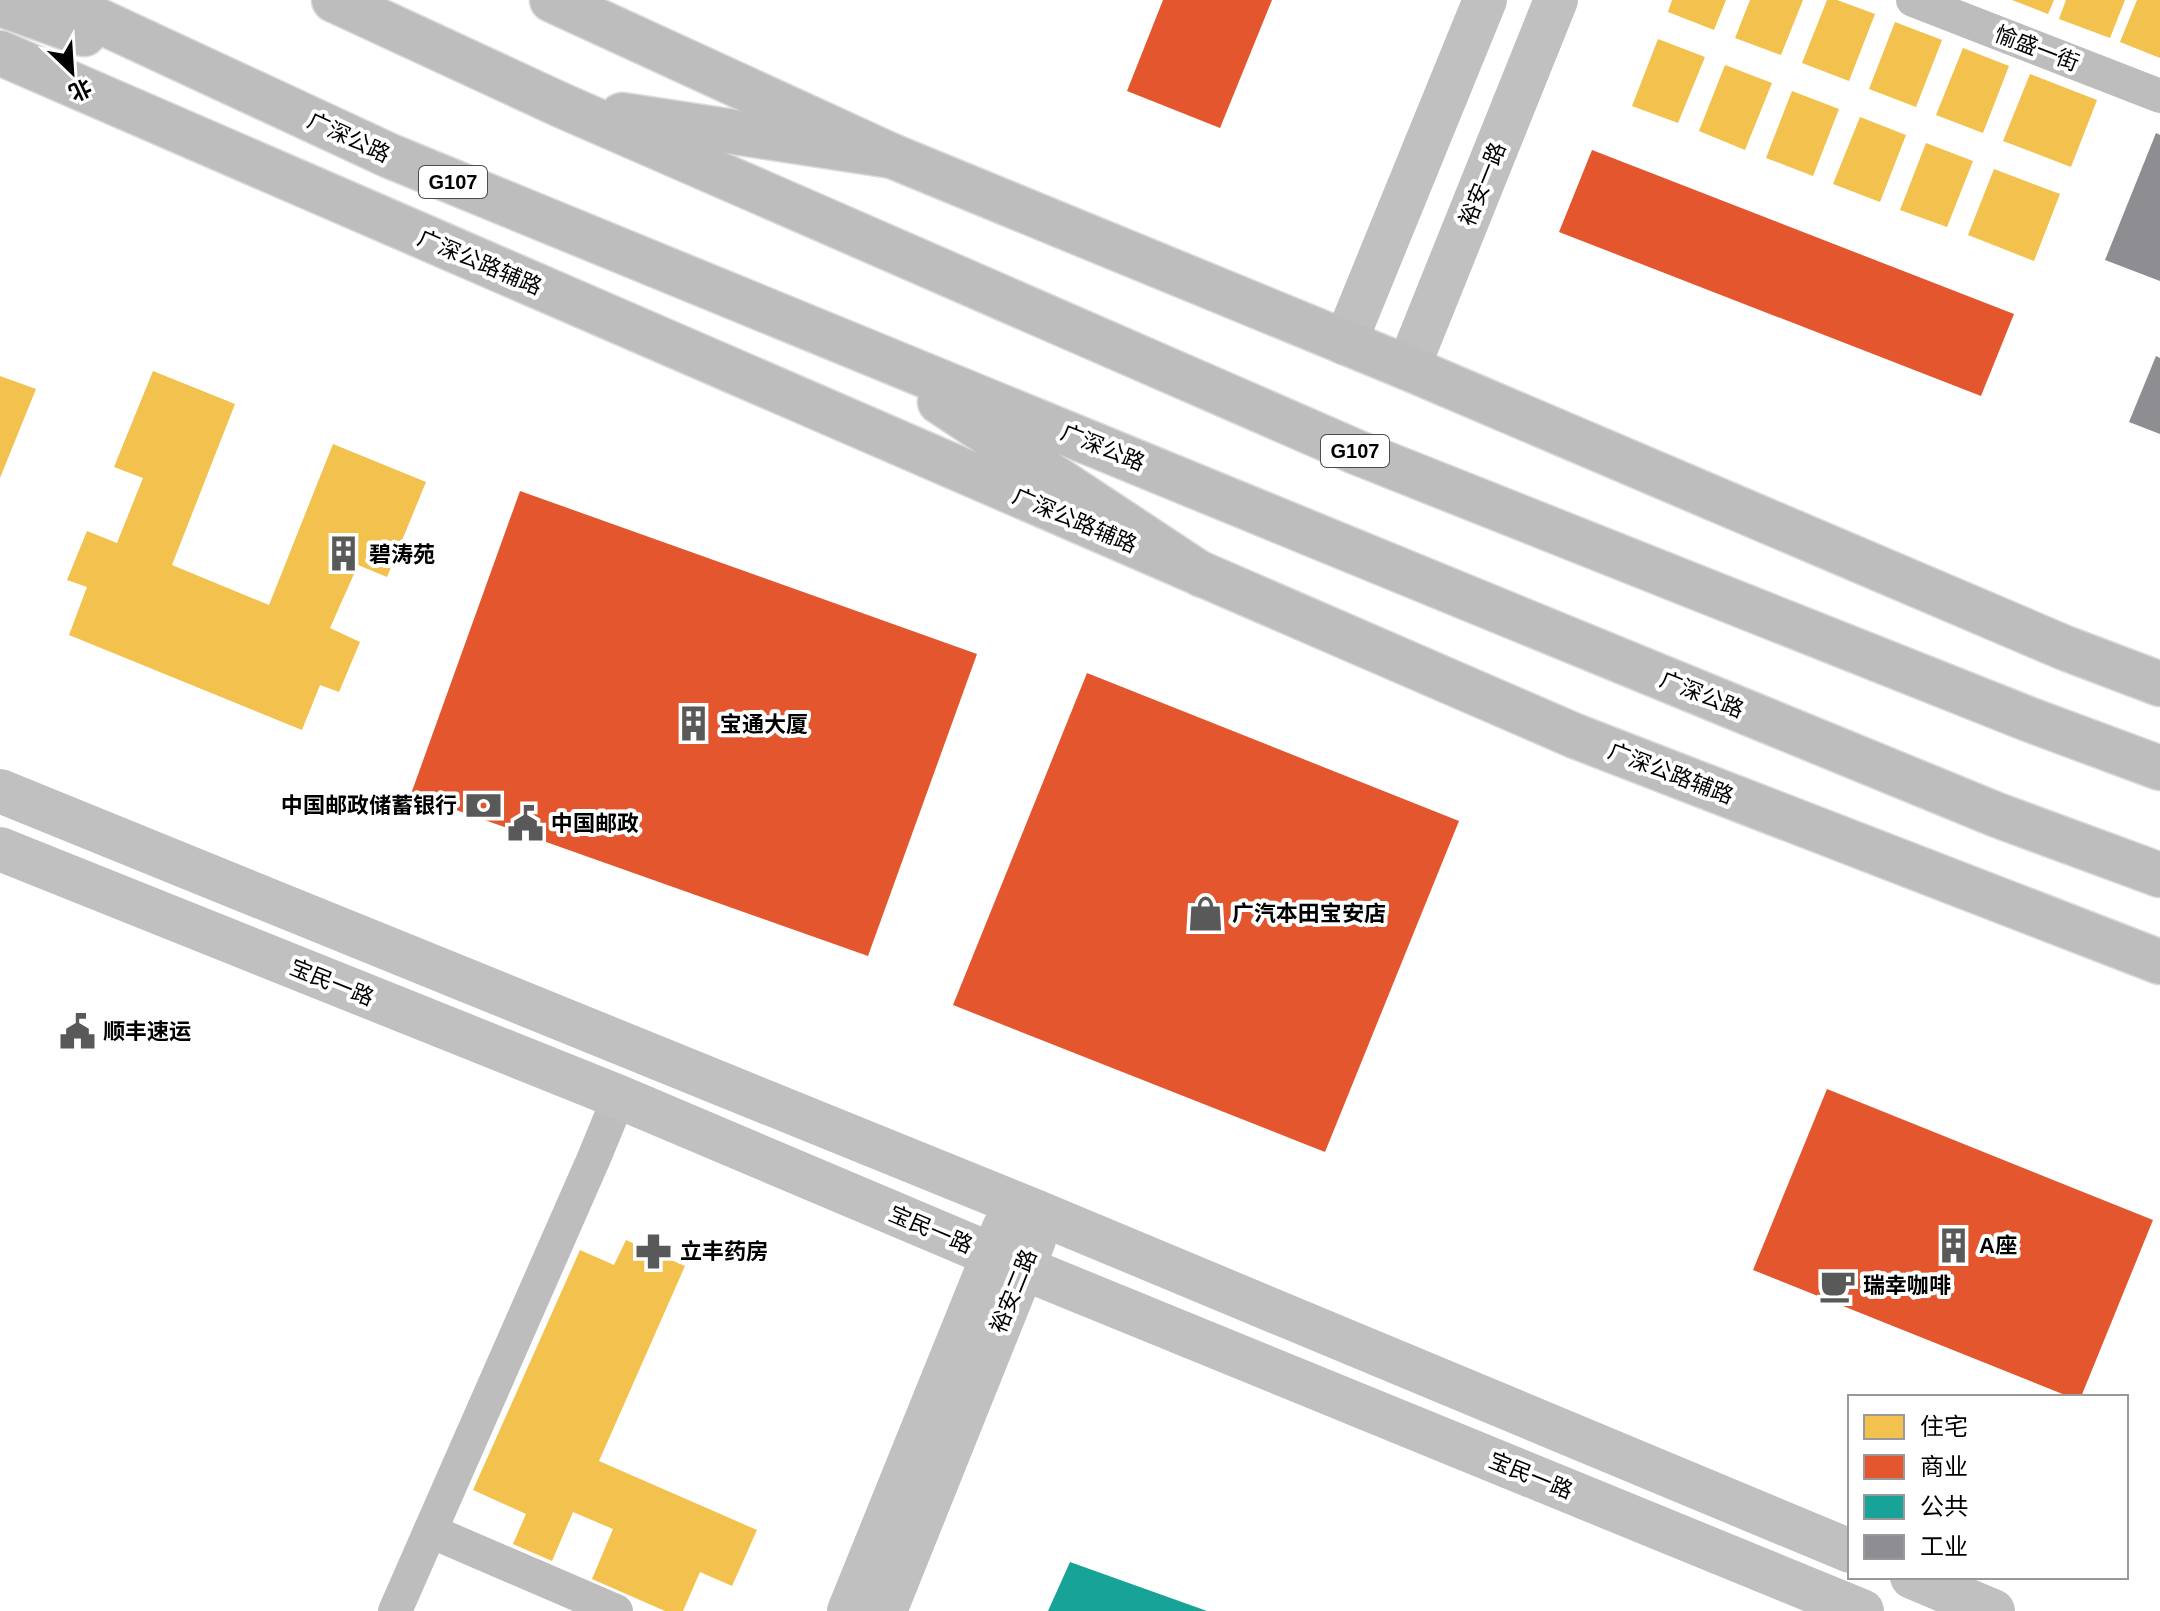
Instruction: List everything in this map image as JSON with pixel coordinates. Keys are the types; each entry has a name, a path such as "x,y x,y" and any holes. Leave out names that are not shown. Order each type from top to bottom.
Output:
{"main road":[{"name":"广深公路","path":"54,0 390,156 1997,815 2160,875"},
{"name":"G107","path":"334,0 563,106 1356,452 2028,719 2160,768"},
{"path":"552,0 892,156 1408,368 2065,648 2160,684"},
{"path":"1345,343 1485,0"},
{"name":"裕安一路","path":"1408,368 1556,0"},
{"path":"0,4 270,100"},
{"name":"广深公路辅路","path":"0,53 1575,736 2160,962"},
{"path":"563,106 892,156"},
{"path":"858,347 1202,575"},
{"path":"0,791 1032,1210 1848,1550"},
{"name":"宝民一路","path":"0,849 619,1097 1008,1261 1862,1611"},
{"name":"裕安二路","path":"885,1611 1008,1261 1008,1218 1032,1210"},
{"name":"裕安二路","path":"849,1611 1008,1261"},
{"path":"1917,1579 1993,1611"}],"street":[{"name":"愉盛一街","path":"1913,0 2160,96"},
{"path":"395,1611 619,1097"},
{"path":"430,1531 616,1611"}],"building: 住宅":[{"path":"1672,0 1726,0 1714,30 1668,12"},
{"path":"1750,0 1803,0 1781,55 1735,38"},
{"path":"1827,0 1837,0 1875,14 1849,81 1802,63"},
{"path":"2012,0 2054,0 2048,14"},
{"path":"2066,0 2125,0 2110,38 2059,19"},
{"path":"2137,0 2160,0 2160,58 2120,42"},
{"path":"1895,22 1942,40 1916,107 1869,89"},
{"path":"1658,39 1705,57 1678,123 1632,106"},
{"path":"1963,48 2009,66 1983,133 1936,115"},
{"path":"1725,65 1772,83 1745,150 1699,131"},
{"path":"2030,74 2097,100 2071,167 2003,141"},
{"path":"1792,91 1839,109 1813,176 1766,158"},
{"path":"1860,117 1906,135 1880,202 1833,184"},
{"path":"1926,143 1973,161 1947,227 1900,210"},
{"path":"1994,169 2060,194 2034,261 1968,235"},
{"name":"碧涛苑","path":"153,371 235,404 172,565 269,605 333,444 426,482 387,577 358,565 330,628 360,642 339,692 320,685 302,730 69,635 87,587 67,580 87,531 117,543 143,478 114,467"},
{"path":"0,376 36,389 0,478"},
{"path":"626,1240 685,1266 599,1461 757,1530 732,1586 700,1572 683,1611 665,1611 592,1579 613,1529 573,1512 552,1561 513,1544 526,1514 473,1490 580,1250 614,1265"}],"building: 商业":[{"path":"1163,0 1272,0 1220,128 1127,91"},
{"path":"1592,150 2014,314 1981,396 1559,232"},
{"name":"宝通大厦","path":"520,491 977,654 868,956 411,794"},
{"name":"广汽本田宝安店","path":"1087,673 1459,821 1325,1152 953,1005"},
{"name":"A座","path":"1827,1089 2153,1220 2082,1395 2065,1395 1753,1270"}],"building: 公共":[{"path":"1070,1562 1207,1611 1048,1611"}],"building: 工业":[{"path":"2156,133 2160,135 2160,281 2105,260"},
{"path":"2156,356 2160,358 2160,434 2129,422"}],"place":[{"name":"碧涛苑","path":"343,554"},
{"name":"宝通大厦","path":"694,724"},
{"name":"中国邮政储蓄银行","path":"483,805"},
{"name":"中国邮政","path":"525,823"},
{"name":"广汽本田宝安店","path":"1206,913"},
{"name":"顺丰速运","path":"77,1031"},
{"name":"A座","path":"1953,1245"},
{"name":"立丰药房","path":"654,1251"},
{"name":"瑞幸咖啡","path":"1837,1285"}]}
